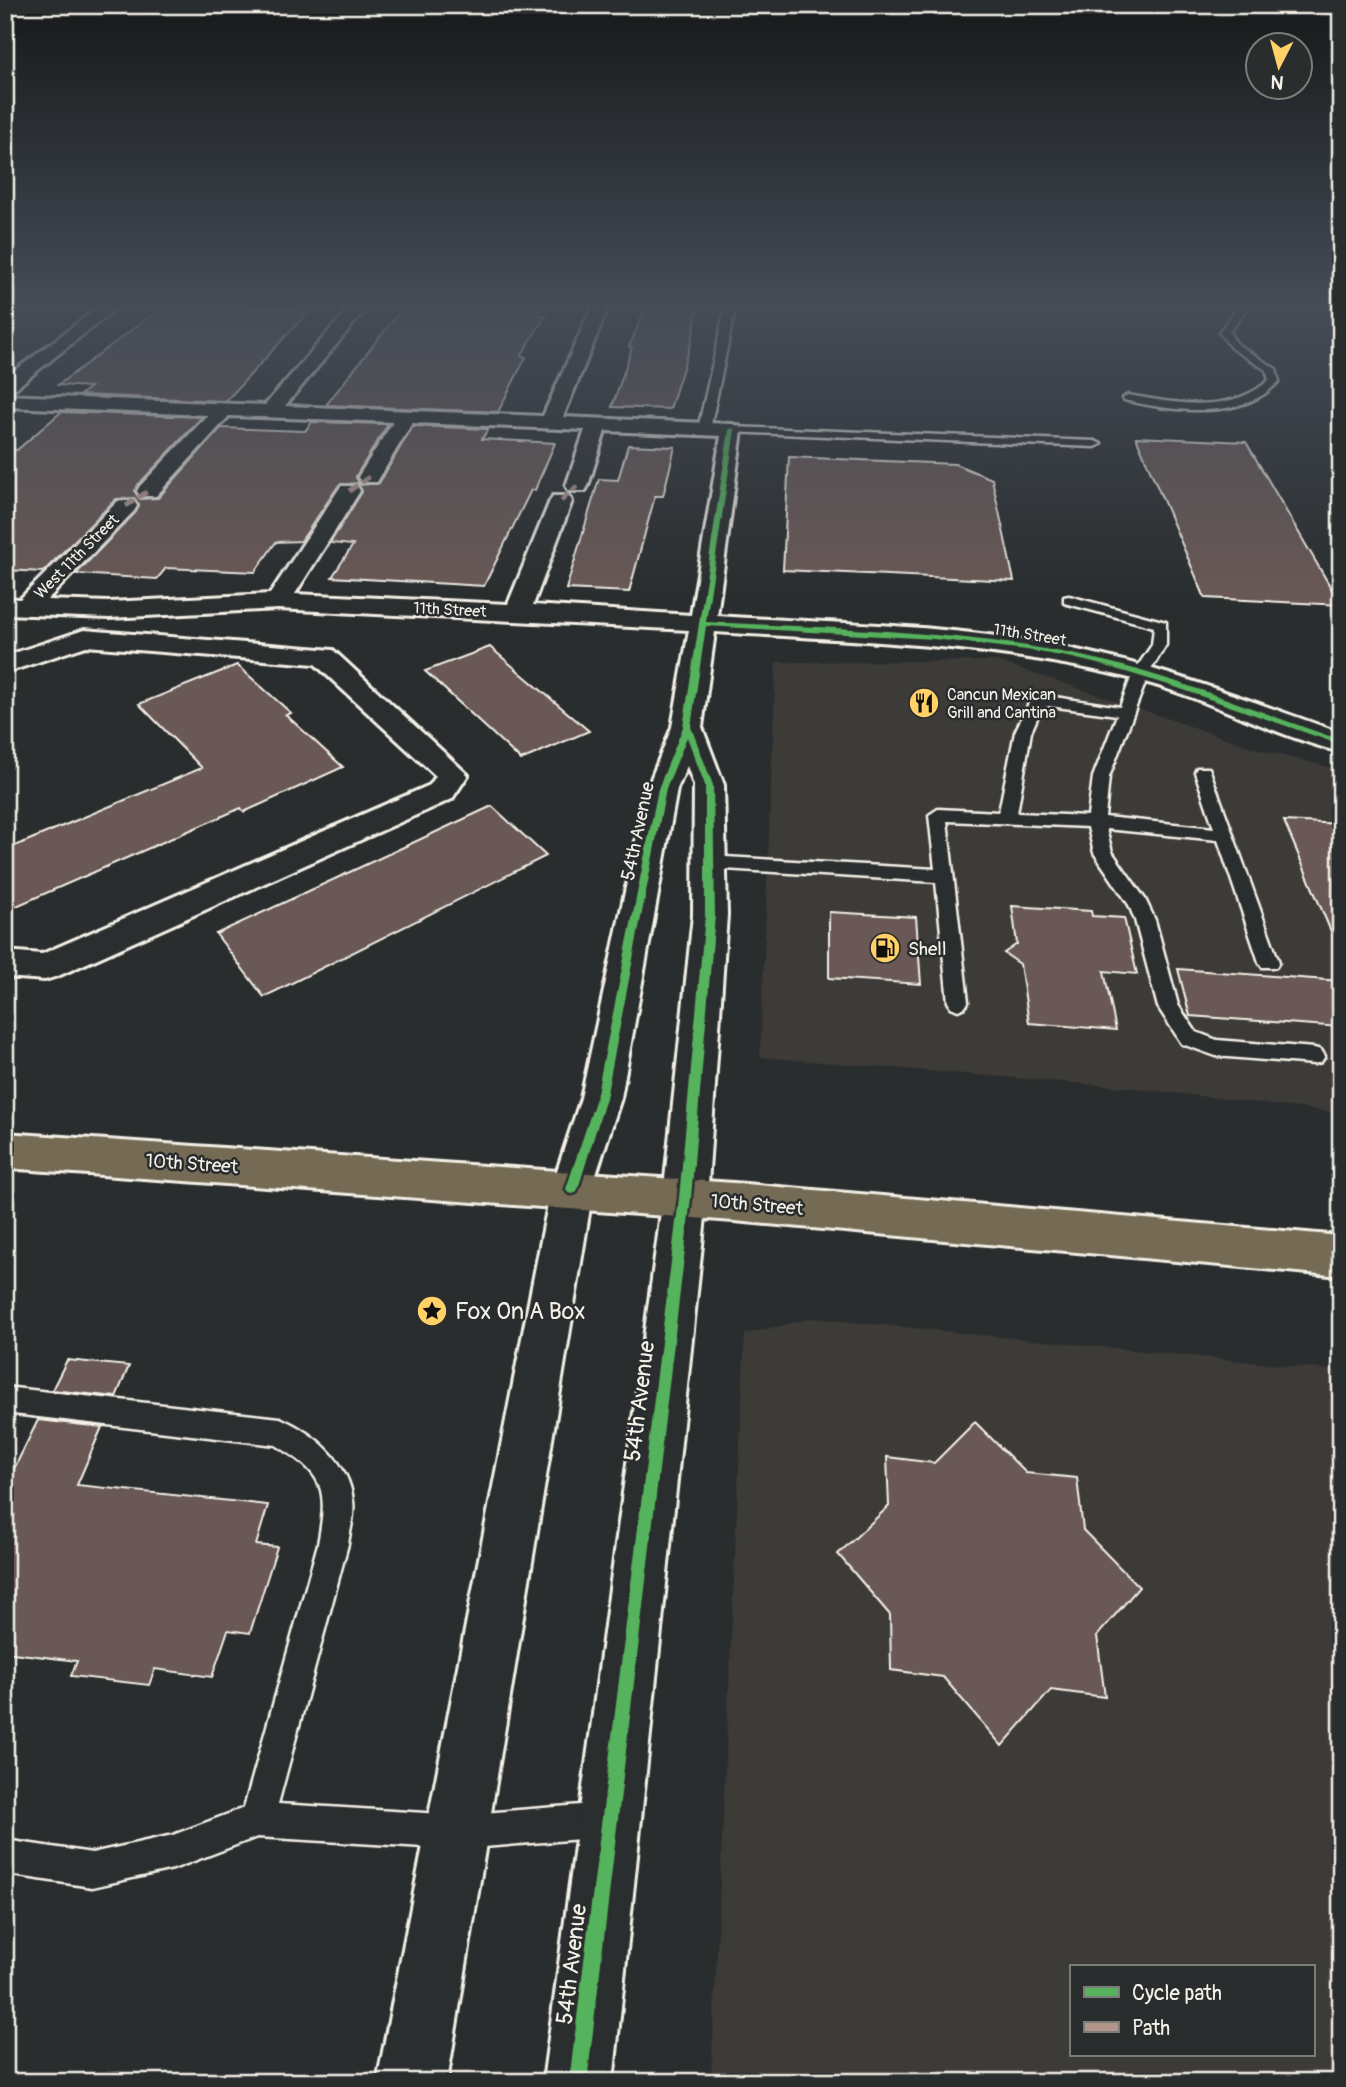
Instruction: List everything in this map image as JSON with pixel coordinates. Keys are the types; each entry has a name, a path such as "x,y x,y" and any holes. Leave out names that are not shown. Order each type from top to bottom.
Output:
{"main road":[{"name":"10th Street","path":"5,1150 572,1189 1341,1256"}],"street":[{"path":"15,424 41,402"},
{"path":"51,402 733,430"},
{"path":"271,411 278,402"},
{"path":"551,422 559,402"},
{"path":"148,491 225,409"},
{"path":"369,477 406,416"},
{"path":"519,612 597,424"},
{"name":"54th Avenue","path":"412,2082 572,1189 601,1098 662,789 687,727 733,430"},
{"path":"278,601 349,491"},
{"name":"West 11th Street","path":"15,606 126,506"},
{"name":"11th Street","path":"15,606 110,610 278,601 519,612 954,639 1024,647 1142,673 1341,743"},
{"path":"83,638 110,610"},
{"path":"5,665 83,638 323,656 453,775 441,792 45,967 5,964"},
{"name":"54th Avenue","path":"578,2082 684,1198 709,915 709,785 687,727"}],"lane":[{"path":"704,429 710,402"},
{"path":"1169,402 1212,407 1230,402"},
{"path":"733,430 1095,444"},
{"path":"1069,600 1161,625 1159,645 1142,673 1101,777 1096,822 1103,853 1138,904 1168,1007 1177,1024 1189,1038 1216,1048 1314,1056"},
{"path":"1007,818 1023,732 1034,706 1048,701 1126,712"},
{"path":"1203,772 1269,962"},
{"path":"958,1002 938,815 1096,822 1224,835"},
{"path":"708,862 944,876"},
{"path":"5,1400 280,1432 310,1450 330,1475 339,1500 332,1544 257,1820"},
{"path":"5,1857 92,1870 173,1852 257,1820 458,1832 610,1820"}],"shaded area":[{"path":"997,661 1264,751 1341,770 1341,1113 1134,1088 760,1057 776,662"},
{"path":"813,1318 1341,1371 1341,2082 711,2082 745,1334"}],"building":[{"path":"328,402 503,402 498,412 326,405"},
{"path":"614,402 672,402 670,409 612,407"},
{"path":"61,412 202,417 138,485 135,492 140,499 158,498 221,428 305,431 312,422 388,424 356,476 361,485 379,483 413,426 488,429 482,439 555,443 535,490 531,490 484,586 332,577 353,545 330,543 362,492 357,483 339,485 301,541 276,542 255,572 166,568 157,579 76,574 136,512 139,505 134,498 116,499 43,572 5,570 5,450 17,450"},
{"path":"1136,437 1246,442 1341,605 1205,598"},
{"path":"628,445 675,447 663,496 655,496 629,592 566,589 599,479 618,480"},
{"path":"789,457 955,464 992,479 1014,581 783,570"},
{"path":"490,647 589,731 521,760 425,671"},
{"path":"237,665 291,713 286,715 343,767 244,812 241,808 5,911 5,850 202,768 139,704"},
{"path":"492,806 546,856 264,997 216,934"},
{"path":"1284,821 1341,824 1341,955"},
{"path":"1012,906 1091,911 1092,916 1124,918 1137,974 1104,971 1116,1030 1029,1023 1020,964 1004,953 1017,944"},
{"path":"829,912 916,917 921,984 829,978"},
{"path":"1178,969 1341,981 1341,1027 1190,1016"},
{"path":"67,1360 129,1366 116,1397 52,1390"},
{"path":"38,1420 102,1427 77,1485 268,1505 256,1545 277,1547 250,1633 228,1630 212,1677 155,1669 149,1685 71,1676 77,1661 5,1652 5,1487"},
{"path":"975,1422 1026,1473 1077,1478 1083,1530 1139,1587 1097,1636 1105,1697 1051,1690 1002,1746 943,1677 891,1670 890,1615 838,1554 889,1506 887,1457 934,1463"}],"marked path":[{"path":"349,491 369,477"},
{"path":"561,501 577,486"},
{"path":"126,506 148,491"}],"cycle path":[{"path":"572,1189 601,1098 662,789 687,727 732,430"},
{"path":"702,624 934,637 1073,656 1175,684 1341,743"},
{"path":"578,2082 685,1198 710,915 709,785 687,727"}],"place":[{"name":"Cancun Mexican Grill and Cantina","path":"924,703"},
{"name":"Shell","path":"885,948"},
{"name":"Fox On A Box","path":"432,1311"}]}
